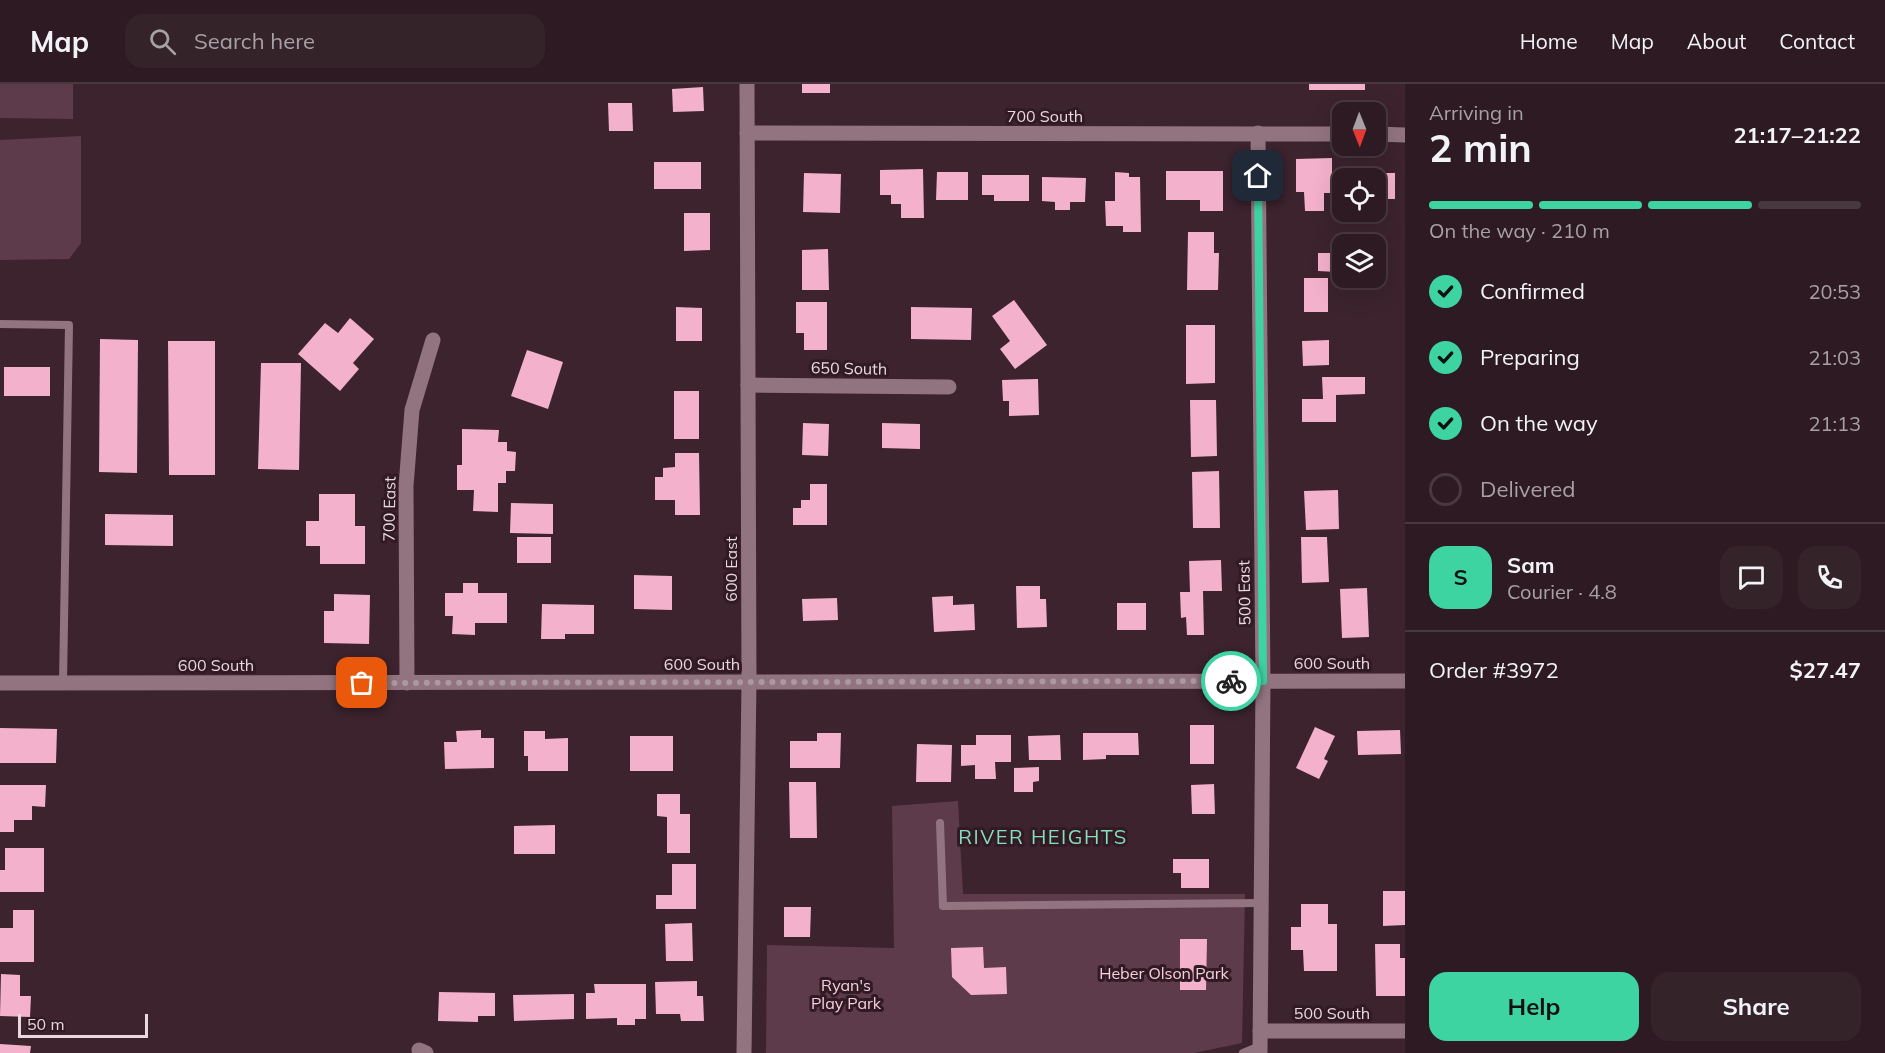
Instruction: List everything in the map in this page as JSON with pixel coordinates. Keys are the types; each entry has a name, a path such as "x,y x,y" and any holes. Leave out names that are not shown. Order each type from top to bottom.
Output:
{"street":[{"name":"600 East","path":"744,1053 749,682 747,84"},
{"name":"500 East","path":"1257,133 1263,681 1260,1043"},
{"name":"700 South","path":"747,134 1332,134"},
{"path":"1386,135 1405,135"},
{"name":"700 East","path":"407,683 406,486 412,410 433,340"},
{"name":"650 South","path":"748,385 949,387"},
{"name":"600 South","path":"0,683 1405,681"},
{"name":"500 South","path":"1260,1043 1405,1031"}],"lane":[{"path":"0,324 69,325 63,683"},
{"path":"940,822 943,906 1260,903"},
{"path":"1243,1053 1260,1043"}],"green space":[{"path":"0,84 73,84 73,119 0,118"},
{"path":"81,136 81,243 69,259 0,260 0,140"},
{"name":"Heber Olson Park","path":"958,801 963,894 1245,894 1242,1043 1194,1053 766,1053 767,945 894,948 892,806"}],"building":[{"path":"802,84 830,84 830,93 802,93"},
{"path":"1309,84 1365,84 1365,90 1309,90"},
{"path":"703,87 704,111 673,112 672,89"},
{"path":"608,103 632,103 633,131 609,131"},
{"path":"1332,158 1332,193 1324,193 1324,211 1305,211 1304,192 1296,192 1296,159"},
{"path":"654,162 701,162 701,189 654,189"},
{"path":"923,169 924,218 901,218 901,204 891,204 891,195 880,195 880,170"},
{"path":"1166,171 1223,171 1223,211 1200,211 1200,200 1166,200"},
{"path":"937,172 968,172 968,200 936,200"},
{"path":"1115,172 1129,173 1129,177 1140,177 1141,232 1123,232 1123,226 1106,226 1105,201 1115,201"},
{"path":"804,173 841,174 840,213 803,212"},
{"path":"1386,173 1395,173 1395,199 1386,199"},
{"path":"982,175 1029,175 1029,201 994,201 994,195 982,195"},
{"path":"1042,177 1086,178 1085,202 1070,202 1070,210 1055,210 1055,202 1042,201"},
{"path":"684,213 710,213 710,250 684,251"},
{"path":"1188,232 1214,232 1214,253 1219,253 1218,290 1187,290"},
{"path":"828,249 829,290 802,290 802,250"},
{"path":"1318,253 1332,253 1332,272 1318,271"},
{"path":"1304,278 1328,278 1328,312 1304,312"},
{"path":"1014,300 1047,345 1015,369 1000,349 1010,341 992,316"},
{"path":"796,302 827,302 827,350 804,350 804,333 796,333"},
{"path":"676,307 702,308 702,341 676,341"},
{"path":"911,307 972,308 971,340 911,339"},
{"path":"350,318 374,339 353,363 359,369 340,391 298,354 325,323 338,333"},
{"path":"1186,325 1215,325 1215,383 1186,384"},
{"path":"100,339 138,340 137,473 99,472"},
{"path":"1329,340 1329,365 1303,366 1302,341"},
{"path":"168,341 215,341 215,475 169,475"},
{"path":"527,350 563,362 548,409 511,396"},
{"path":"261,363 301,363 299,470 258,469"},
{"path":"4,367 50,367 50,396 4,396"},
{"path":"1322,377 1365,377 1365,394 1336,395 1336,422 1302,422 1302,399 1323,399"},
{"path":"1038,379 1039,415 1009,416 1009,401 1003,401 1002,380"},
{"path":"674,391 699,391 699,439 674,439"},
{"path":"1190,400 1216,400 1217,456 1191,457"},
{"path":"803,423 829,424 828,456 802,455"},
{"path":"882,423 920,424 920,449 882,448"},
{"path":"462,429 499,430 498,442 507,442 507,451 516,452 515,471 506,471 506,483 498,483 498,512 473,511 474,490 457,490 457,465 462,465"},
{"path":"675,453 699,453 700,515 675,515 675,500 655,500 655,477 663,477 663,468 675,467"},
{"path":"1219,471 1220,528 1193,528 1192,472"},
{"path":"810,484 827,484 827,525 793,525 793,508 801,508 801,500 810,500"},
{"path":"1338,490 1339,529 1306,530 1304,491"},
{"path":"319,494 355,494 355,526 365,526 365,564 320,564 320,546 306,546 306,521 319,521"},
{"path":"511,503 553,504 553,534 510,533"},
{"path":"105,514 173,515 173,546 105,545"},
{"path":"517,537 551,537 551,563 517,563"},
{"path":"1301,537 1327,537 1329,582 1302,583"},
{"path":"1221,560 1222,591 1203,591 1204,635 1187,635 1186,617 1181,618 1180,592 1190,592 1189,561"},
{"path":"634,575 672,576 672,610 634,609"},
{"path":"463,583 478,583 478,593 507,593 507,623 475,623 475,635 452,634 453,616 445,616 445,593 463,593"},
{"path":"1016,586 1040,586 1040,599 1046,599 1047,627 1017,628"},
{"path":"1367,588 1369,637 1342,638 1340,589"},
{"path":"334,594 370,595 369,644 324,643 324,611 334,611"},
{"path":"953,596 953,605 974,604 975,630 934,632 932,597"},
{"path":"837,598 838,620 803,621 802,599"},
{"path":"1117,603 1146,603 1146,630 1117,630"},
{"path":"542,604 594,605 594,634 565,634 565,639 541,639"},
{"path":"1190,725 1214,725 1214,764 1190,764"},
{"path":"1315,727 1335,736 1324,759 1328,761 1319,779 1296,768"},
{"path":"0,728 57,729 56,763 0,763"},
{"path":"481,730 481,738 494,738 494,768 445,769 444,742 457,742 456,731"},
{"path":"1400,730 1401,754 1358,755 1357,731"},
{"path":"524,731 545,731 545,739 568,738 568,771 528,771 528,756 524,756"},
{"path":"817,733 841,733 840,768 790,768 790,741 817,741"},
{"path":"1083,733 1138,733 1139,755 1106,755 1106,759 1083,760"},
{"path":"976,735 1011,735 1011,762 995,762 996,779 975,779 975,765 961,766 961,745 976,745"},
{"path":"1060,735 1061,760 1029,760 1028,736"},
{"path":"630,736 673,736 673,771 630,771"},
{"path":"917,744 952,745 951,782 916,782"},
{"path":"1039,767 1039,781 1033,782 1033,792 1014,792 1014,768"},
{"path":"789,782 816,782 817,838 790,838"},
{"path":"1214,784 1215,814 1192,814 1191,785"},
{"path":"0,785 46,785 45,807 32,806 32,820 14,820 14,832 0,832"},
{"path":"657,794 680,794 680,814 690,814 690,853 667,853 667,817 657,816"},
{"path":"555,825 555,854 514,854 514,826"},
{"path":"5,848 44,848 44,892 0,892 0,870 5,870"},
{"path":"1173,859 1209,859 1209,888 1181,888 1181,873 1173,873"},
{"path":"672,864 696,864 696,909 656,909 656,895 672,895"},
{"path":"1383,891 1405,891 1405,925 1383,926"},
{"path":"1301,904 1328,904 1328,924 1337,924 1337,971 1304,971 1303,950 1291,950 1291,927 1301,927"},
{"path":"784,907 811,907 810,937 784,937"},
{"path":"13,910 34,910 34,962 0,962 0,928 13,928"},
{"path":"692,923 693,961 666,961 665,924"},
{"path":"1180,939 1207,939 1206,990 1180,990"},
{"path":"1375,944 1400,944 1400,958 1405,958 1405,996 1376,996"},
{"path":"983,947 984,968 1006,967 1007,994 971,995 952,977 951,948"},
{"path":"1,974 20,975 20,996 31,996 30,1017 0,1016"},
{"path":"697,981 697,996 703,996 704,1021 681,1021 680,1014 656,1014 655,982"},
{"path":"594,984 646,984 646,1019 635,1019 635,1025 617,1025 617,1018 586,1019 586,993 595,993"},
{"path":"439,992 495,993 495,1016 478,1016 478,1022 438,1021"},
{"path":"574,994 574,1019 514,1021 513,995"},
{"path":"0,1044 31,1046 30,1053 0,1053"}],"way so far":[{"path":"362,683 1231,681"}],"district":[{"name":"RIVER HEIGHTS","path":"1043,836"}],"route":[{"path":"1231,681 1263,681 1258,176"}],"park label":[{"name":"Ryan's Play Park","path":"846,994"}]}
